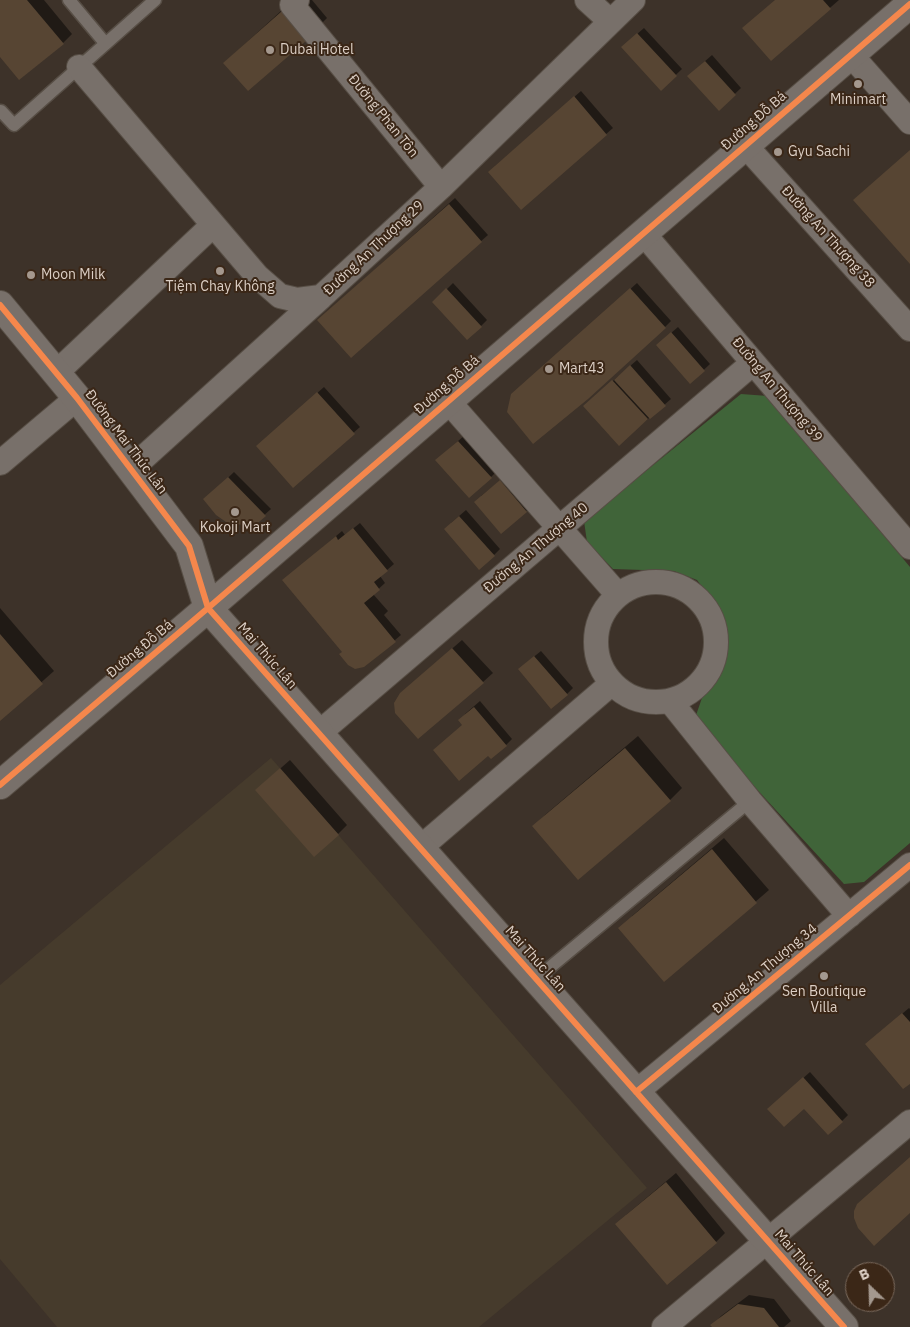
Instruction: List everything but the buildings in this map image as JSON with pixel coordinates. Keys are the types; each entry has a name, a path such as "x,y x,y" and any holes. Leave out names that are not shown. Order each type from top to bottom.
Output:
{"street":[{"name":"Đường Phan Tôn","path":"297,0 292,5 441,187"},
{"path":"587,0 610,21"},
{"name":"Đường An Thượng 29","path":"79,67 257,276 280,296 297,300 322,297 441,187 633,0"},
{"name":"Đường Đỗ Bá","path":"0,785 910,4"},
{"path":"851,55 910,122"},
{"name":"Đường An Thượng 38","path":"745,145 910,329"},
{"path":"57,372 213,225"},
{"name":"Đường An Thượng 39","path":"643,233 910,547"},
{"path":"131,468 322,297"},
{"name":"Đường Mai Thúc Lân","path":"0,305 78,398 189,546 208,608"},
{"name":"Đường An Thượng 40","path":"319,733 753,363"},
{"path":"0,463 78,398"},
{"path":"448,401 618,595"},
{"path":"654,582 674,584 691,593 705,607 714,624 716,644 713,663 703,680 688,693 670,701 654,702 638,700 624,694 611,684 600,667 595,648 596,628 604,610 618,595 635,585 654,582"},
{"name":"Mai Thúc Lân","path":"208,608 844,1327"},
{"path":"420,848 611,684"},
{"path":"670,701 750,801 849,916"},
{"name":"Đường An Thượng 34","path":"636,1092 910,865"},
{"path":"664,1327 910,1122"}],"lane":[{"path":"69,0 105,43"},
{"path":"0,110 14,125 155,0"},
{"path":"536,979 750,801"}],"shaded area":[{"path":"271,758 647,1188 479,1327 57,1327 0,1259 0,985"}],"green space":[{"path":"741,394 768,396 910,567 910,843 864,882 844,884 694,721 703,695 723,669 728,641 718,607 697,580 674,571 613,569 587,542 584,521"}],"cycle path":[{"path":"0,785 910,4"},
{"path":"0,305 77,398 189,546 208,608 844,1327"},
{"path":"636,1092 910,865"}],"place":[{"name":"Dubai Hotel","path":"270,50"},
{"name":"Minimart","path":"858,84"},
{"name":"Gyu Sachi","path":"778,152"},
{"name":"Tiệm Chay Không","path":"220,271"},
{"name":"Moon Milk","path":"31,275"},
{"name":"Mart43","path":"549,369"},
{"name":"Kokoji Mart","path":"235,512"},
{"name":"Sen Boutique Villa","path":"824,976"}]}
